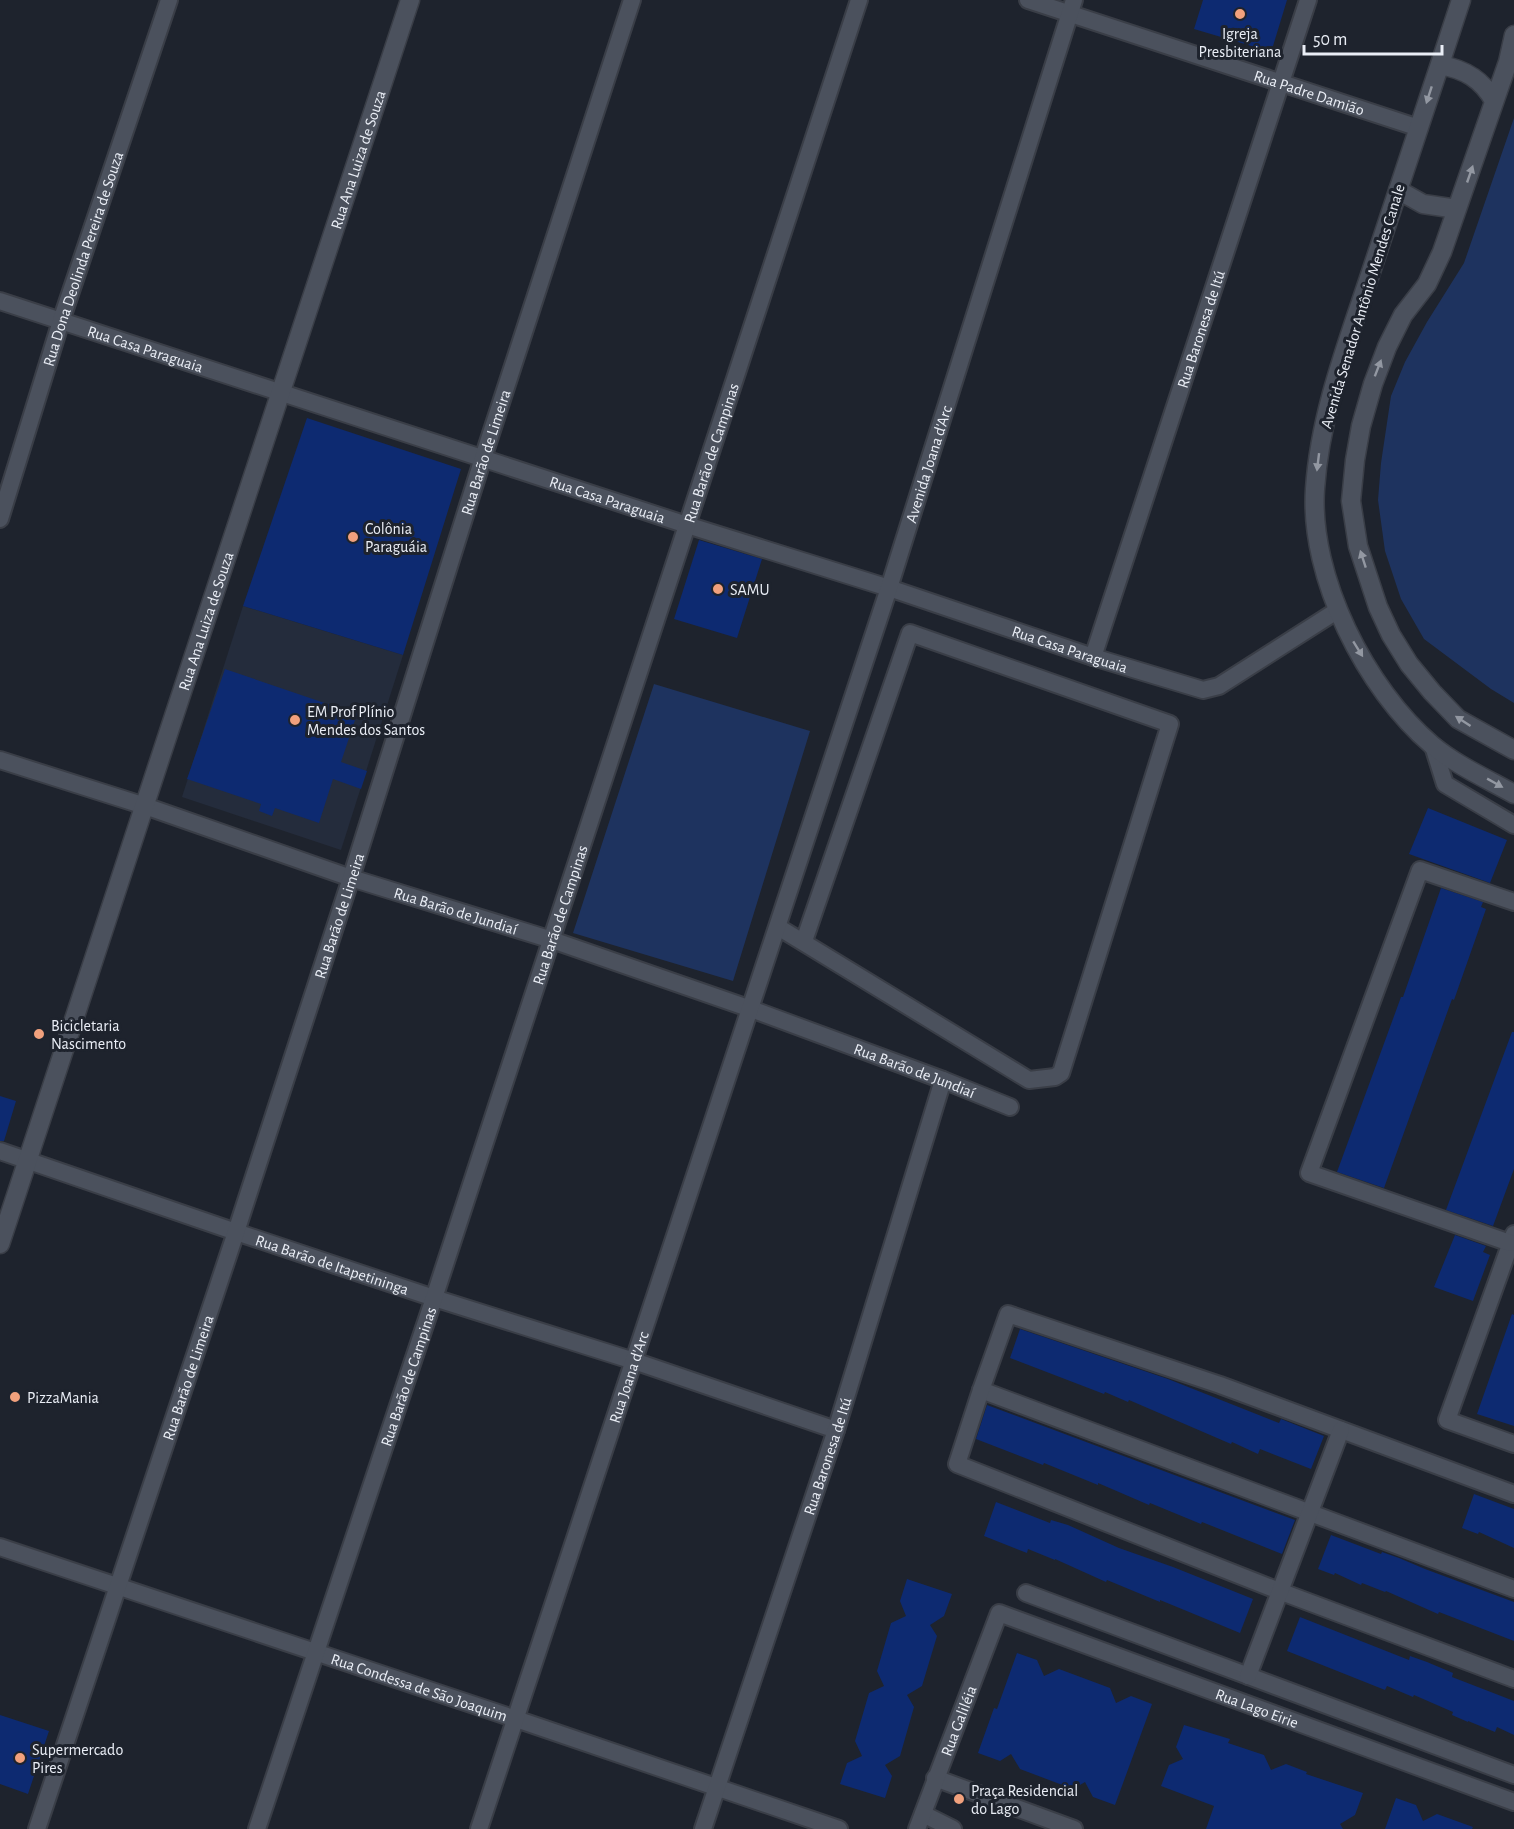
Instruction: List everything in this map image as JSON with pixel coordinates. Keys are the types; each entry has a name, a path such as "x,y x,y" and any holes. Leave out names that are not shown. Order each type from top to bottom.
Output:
{"main road":[{"name":"Rua Ana Luiza de Souza","path":"0,1244 411,0"},
{"name":"Avenida Senador Antônio Mendes Canale","path":"1461,0 1338,371 1322,437 1315,491 1318,534 1325,574 1353,643 1378,682 1402,715 1433,746 1514,794"},
{"name":"Avenida Senador Antônio Mendes Canale","path":"1514,35 1508,62 1442,252 1427,284 1403,315 1387,347 1373,384 1357,448 1351,501 1358,546 1378,607 1390,634 1408,664 1458,719 1514,750"},
{"path":"1440,65 1472,75 1484,85 1494,101"},
{"path":"1398,190 1423,204 1457,209"}],"street":[{"name":"Rua Dona Deolinda Pereira de Souza","path":"0,519 61,321 169,0"},
{"name":"Rua Barão de Limeira","path":"37,1829 236,1232 632,0"},
{"name":"Rua Barão de Campinas","path":"256,1829 434,1298 859,0"},
{"name":"Rua Padre Damião","path":"1028,0 1072,7 1281,82 1419,128"},
{"name":"Rua Baronesa de Itú","path":"1093,657 1308,0"},
{"name":"Avenida Joana d'Arc","path":"778,927 889,588 1072,7"},
{"name":"Rua Casa Paraguaia","path":"0,301 687,525 889,588 1093,657 1203,690 1219,686 1338,610"},
{"path":"778,927 1029,1080 1055,1077 1061,1073 1170,724 910,633 804,941"},
{"path":"1433,746 1445,784 1514,825"},
{"name":"Rua Barão de Jundiaí","path":"0,760 145,806 351,878 552,940 751,1009 1010,1107"},
{"path":"1514,902 1420,870 1309,1173 1512,1238 1447,1420 1514,1444"},
{"name":"Rua Joana d'Arc","path":"479,1829 778,927"},
{"name":"Rua Baronesa de Itú","path":"703,1829 836,1430 942,1080"},
{"name":"Rua Barão de Itapetininga","path":"0,1151 236,1232 634,1361 836,1430"},
{"path":"1514,1494 1220,1385 1008,1314 957,1464 1514,1679"},
{"path":"981,1390 1514,1589"},
{"path":"1248,1676 1341,1430"},
{"name":"Rua Condessa de São Joaquim","path":"0,1547 838,1829"},
{"path":"1026,1593 1514,1775"},
{"name":"Rua Galiléia","path":"920,1821 999,1613"},
{"name":"Rua Lago Eirie","path":"999,1613 1514,1802"},
{"path":"935,1778 1074,1829"},
{"path":"920,1821 952,1829"}],"shaded area":[{"path":"1514,118 1514,703 1491,689 1424,639 1401,599 1385,551 1378,500 1391,396 1405,362 1464,263"},
{"name":"EM Prof Plínio Mendes dos Santos","path":"243,606 403,655 341,850 182,797"},
{"path":"654,684 810,731 733,981 573,933"}],"building":[{"name":"Igreja Presbiteriana","path":"1203,0 1287,0 1273,46 1265,50 1194,29"},
{"name":"Colônia Paraguáia","path":"307,418 461,469 403,655 243,606"},
{"name":"SAMU","path":"699,540 762,559 737,638 674,619"},
{"path":"225,669 357,714 341,762 367,771 361,789 333,779 319,823 275,808 272,816 259,811 261,804 187,779"},
{"path":"1428,808 1507,840 1490,883 1409,854"},
{"path":"1441,888 1483,902 1481,907 1486,909 1384,1188 1337,1172"},
{"path":"1512,1032 1514,1032 1514,1169 1493,1226 1446,1210"},
{"path":"0,1096 16,1101 4,1141 0,1141"},
{"path":"1455,1235 1486,1246 1483,1252 1490,1255 1473,1301 1434,1287"},
{"path":"1512,1314 1514,1315 1514,1426 1477,1414"},
{"path":"1020,1329 1168,1379 1279,1423 1281,1419 1324,1436 1311,1469 1260,1449 1258,1454 1129,1400 1128,1402 1105,1392 1104,1394 1010,1358"},
{"path":"987,1405 1295,1520 1282,1554 1202,1522 1201,1524 1150,1503 1149,1505 1098,1483 1098,1485 976,1439"},
{"path":"1474,1494 1514,1509 1514,1548 1479,1532 1478,1534 1462,1528"},
{"path":"996,1502 1050,1523 1051,1520 1068,1525 1119,1548 1253,1599 1240,1633 1160,1600 1160,1602 1107,1580 1106,1582 1055,1559 1028,1549 1027,1553 984,1536"},
{"path":"1331,1535 1514,1602 1514,1641 1439,1612 1438,1614 1386,1591 1362,1583 1361,1585 1335,1573 1334,1575 1318,1569"},
{"path":"907,1579 952,1594 944,1616 930,1625 937,1636 922,1686 907,1695 914,1707 900,1756 885,1765 892,1776 885,1798 840,1784 847,1763 862,1756 855,1741 869,1693 884,1686 877,1671 891,1623 906,1616 900,1601"},
{"path":"1300,1617 1409,1660 1410,1656 1427,1662 1453,1673 1452,1677 1514,1701 1514,1735 1497,1727 1495,1732 1452,1715 1453,1712 1414,1695 1413,1697 1387,1686 1385,1690 1287,1651"},
{"path":"1017,1653 1037,1660 1044,1676 1059,1669 1110,1688 1116,1703 1131,1696 1152,1704 1115,1805 1093,1797 1085,1782 1073,1789 1020,1769 1011,1754 1000,1761 978,1753"},
{"name":"Supermercado Pires","path":"0,1715 49,1731 28,1794 0,1784"},
{"path":"1184,1725 1230,1739 1228,1743 1264,1755 1271,1770 1286,1764 1307,1772 1306,1774 1363,1793 1355,1815 1340,1824 1343,1829 1206,1829 1214,1806 1161,1786 1169,1765 1183,1759 1176,1747"},
{"path":"1396,1798 1416,1805 1423,1821 1437,1814 1473,1827 1472,1829 1385,1829"}],"place":[{"name":"Igreja Presbiteriana","path":"1240,14"},
{"name":"Colônia Paraguáia","path":"353,537"},
{"name":"SAMU","path":"718,589"},
{"name":"EM Prof Plínio Mendes dos Santos","path":"295,720"},
{"name":"Bicicletaria Nascimento","path":"39,1034"},
{"name":"PizzaMania","path":"15,1397"},
{"name":"Supermercado Pires","path":"20,1758"},
{"name":"Praça Residencial do Lago","path":"959,1799"}]}
